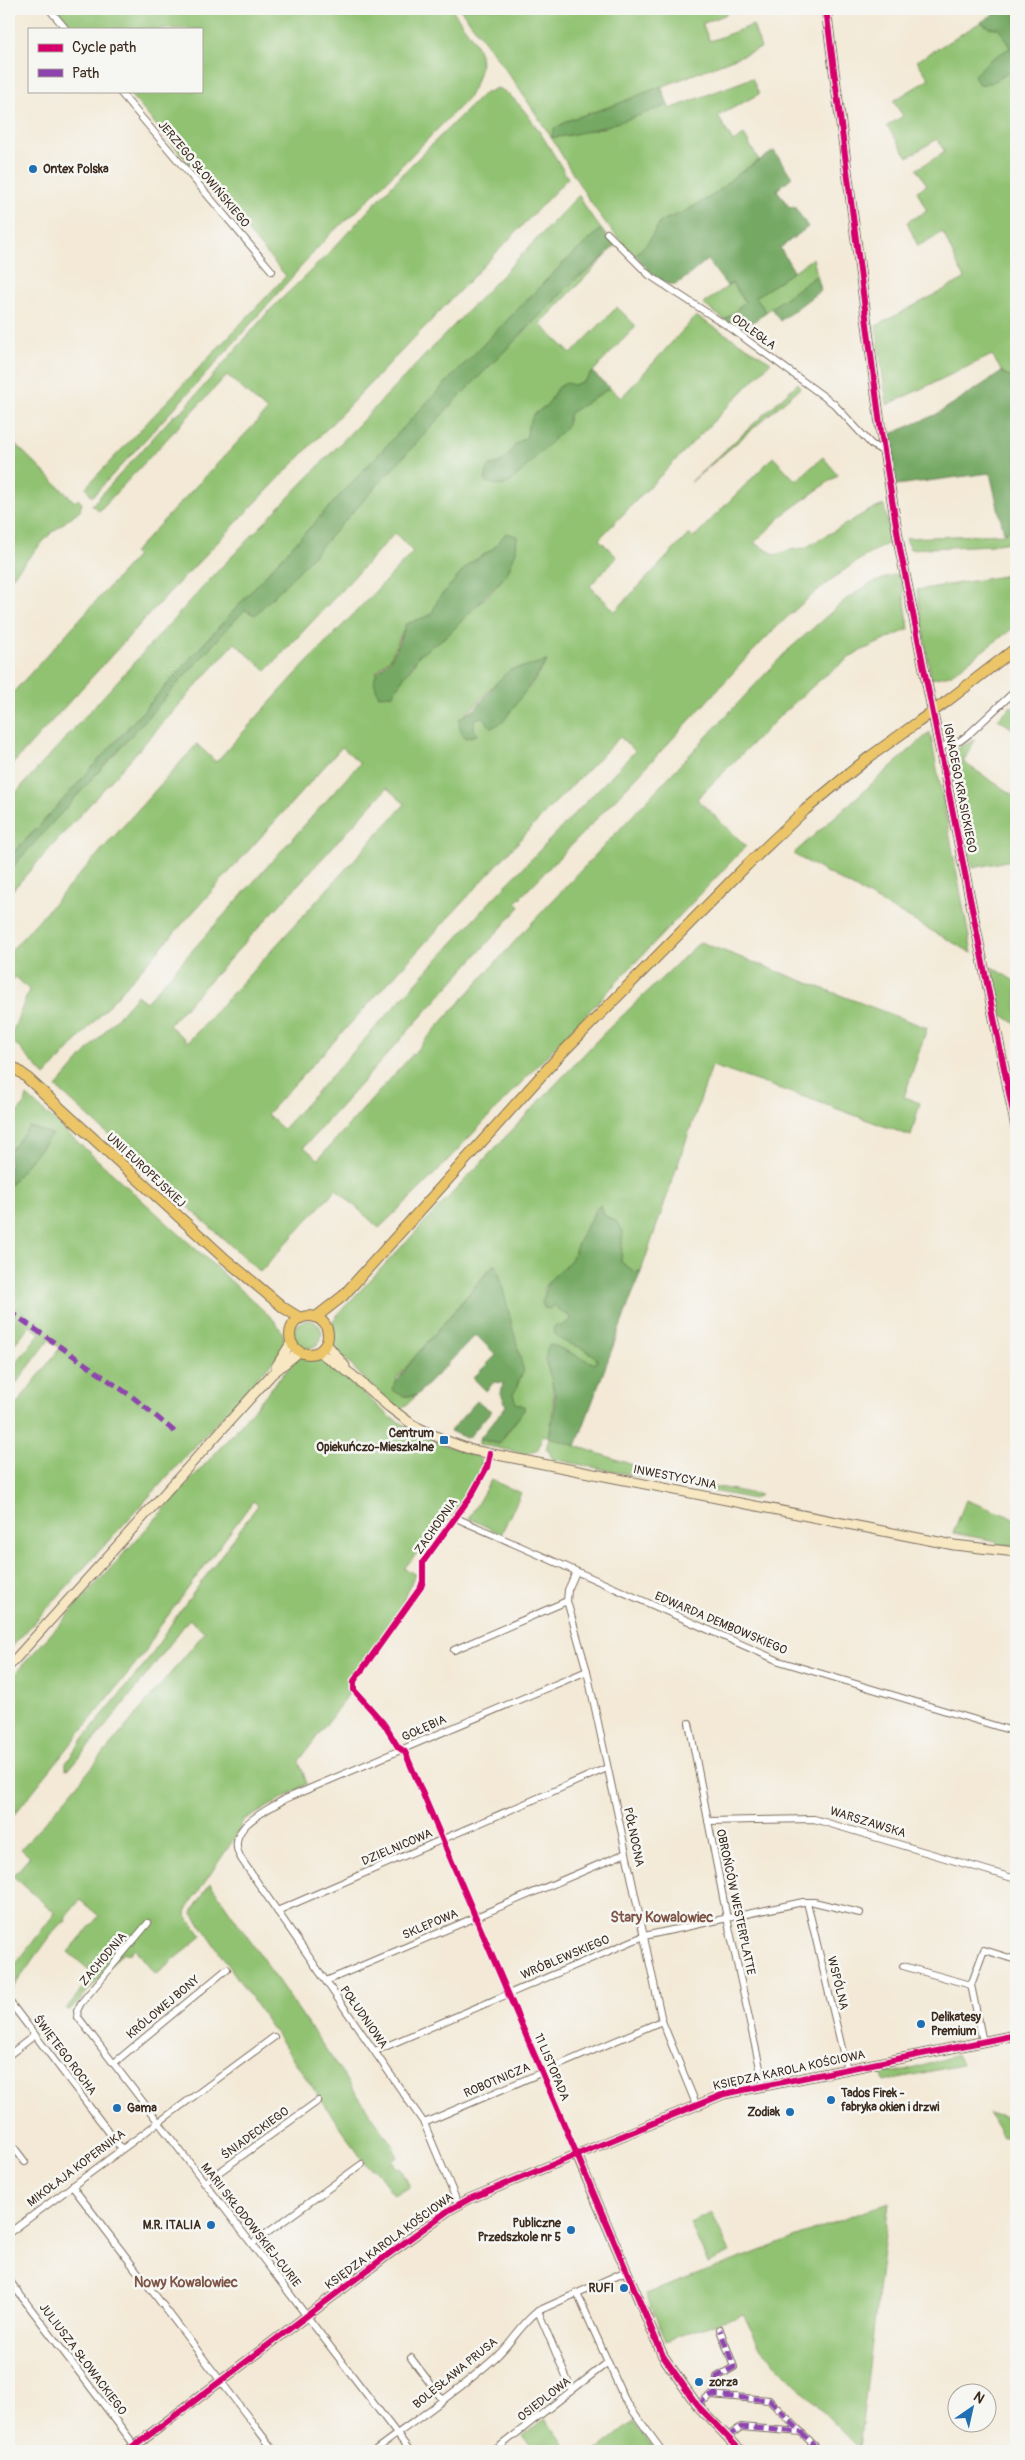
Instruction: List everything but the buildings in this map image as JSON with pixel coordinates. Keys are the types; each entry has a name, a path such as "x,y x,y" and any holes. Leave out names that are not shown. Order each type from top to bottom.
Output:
{"main road":[{"path":"325,1325 343,1296 533,1084 747,865 805,810 868,758 946,702 1016,648"},
{"name":"UNII EUROPEJSKIEJ","path":"9,1056 24,1075"},
{"name":"UNII EUROPEJSKIEJ","path":"9,1064 24,1075 252,1282 300,1318"},
{"name":"UNII EUROPEJSKIEJ","path":"252,1282 291,1327"},
{"path":"316,1317 325,1325 328,1334 326,1343 319,1352 311,1354 299,1352 291,1343 289,1335 291,1327 300,1318 316,1317 343,1296"}],"street":[{"path":"48,9 65,28"},
{"name":"IGNACEGO KRASICKIEGO","path":"826,9 884,452 900,549 1016,1128"},
{"name":"JERZEGO SŁOWIŃSKIEGO","path":"120,92 272,271"},
{"name":"ODLEGŁA","path":"607,233 649,274 732,329 834,404 871,444 884,452"},
{"path":"941,747 965,737 1016,690"},
{"path":"272,1374 291,1343"},
{"name":"INWESTYCYJNA","path":"326,1343 351,1374"},
{"path":"9,1666 272,1374 299,1352"},
{"name":"INWESTYCYJNA","path":"319,1352 351,1374 413,1425 452,1444 490,1454 954,1545 1016,1552"},
{"name":"ZACHODNIA","path":"354,1686 354,1681 421,1587 423,1581 423,1562 456,1518 487,1467 490,1454"},
{"name":"EDWARDA DEMBOWSKIEGO","path":"456,1518 779,1661 1016,1732"},
{"path":"454,1650 567,1601 568,1590 576,1572"},
{"name":"PÓŁNOCNA","path":"567,1601 586,1670 662,2021 696,2104"},
{"name":"GOŁĘBIA","path":"237,1850 238,1837 245,1824 285,1799 586,1670"},
{"name":"11 LISTOPADA","path":"354,1686 356,1694 384,1724 402,1750 663,2356 696,2405 741,2451"},
{"name":"OBROŃCÓW WESTERPLATTE","path":"689,1723 727,1918 764,2086"},
{"name":"DZIELNICOWA","path":"277,1911 607,1768"},
{"name":"WARSZAWSKA","path":"708,1822 814,1818 1016,1879"},
{"name":"POŁUDNIOWA","path":"237,1850 424,2124 458,2204"},
{"name":"SKLEPOWA","path":"326,1981 626,1853"},
{"name":"WRÓBLEWSKIEGO","path":"375,2051 644,1936 807,1902 860,1913"},
{"name":"WSPÓLNA","path":"807,1902 847,2069"},
{"name":"ZACHODNIA","path":"77,2011 148,1923"},
{"path":"983,2042 971,1985 984,1950 1016,1960"},
{"path":"903,1966 971,1985"},
{"name":"KRÓLOWEJ BONY","path":"114,2062 227,1969"},
{"name":"ŚWIĘTEGO ROCHA","path":"9,2000 121,2148"},
{"name":"MARII SKŁODOWSKIEJ-CURIE","path":"77,2011 78,2017 410,2451"},
{"name":"ROBOTNICZA","path":"424,2124 662,2021"},
{"path":"9,2055 35,2035"},
{"name":"KSIĘDZA KAROLA KOŚCIOWA","path":"134,2449 220,2381 458,2204 724,2094 1016,2035"},
{"name":"MIKOŁAJA KOPERNIKA","path":"9,2233 157,2121 274,2037"},
{"name":"ŚNIADECKIEGO","path":"204,2183 318,2101"},
{"path":"9,2141 25,2162"},
{"path":"252,2244 362,2164"},
{"path":"72,2186 274,2451"},
{"name":"BOLESŁAWA PRUSA","path":"374,2451 497,2356 526,2320 538,2312 626,2271"},
{"name":"JULIUSZA SŁOWACKIEGO","path":"9,2280 134,2449"},
{"path":"577,2293 625,2400 662,2451"},
{"path":"538,2312 572,2391"},
{"path":"715,2395 717,2377 734,2367 720,2330"},
{"path":"411,2358 442,2399"},
{"name":"OSIEDLOWA","path":"494,2451 607,2363"},
{"path":"696,2405 712,2395 769,2400 820,2451"},
{"path":"726,2437 741,2427 802,2432"}],"green space":[{"path":"56,9 452,9 479,50 481,60 476,83 468,98 356,212 330,234 217,362 92,497 86,487 286,276 128,92 202,92 202,28 73,28"},
{"path":"460,9 725,9 727,14 702,24 710,41 753,25 761,48 615,105 569,120 567,136 586,130 603,128 668,105 670,109 752,78 759,94 718,116 733,142 744,135 759,160 735,176 715,194 684,212 661,221 648,242 635,255 599,214 529,104"},
{"path":"1002,9 1016,9 1016,68 993,82 979,85 974,75 990,60 1010,48 999,28 990,28 981,22"},
{"path":"981,22 990,28 999,28 1010,48 990,60 980,71 993,82 1016,68 1016,381 1002,372 992,355 887,405 876,326 964,279 943,232 918,246 907,222 927,211 917,191 927,185 917,169 945,152 937,139 908,157 887,126 903,116 893,101 929,79 917,61"},
{"path":"661,86 668,105 596,129 551,138 554,129 569,120 615,105"},
{"path":"497,88 506,93 526,113 546,141 568,178 163,599 9,768 9,697 137,556 133,553 267,411 227,375 99,511 92,505 173,416 183,410 268,312 328,254 407,169 482,95"},
{"path":"774,151 792,177 777,190 790,208 794,206 808,227 780,248 794,271 756,297 766,312 741,331 725,320 745,302 732,283 727,286 707,260 683,280 675,284 669,284 658,279 635,255 648,242 661,221 684,212 715,194 735,176"},
{"path":"579,195 601,229 557,269 435,394 272,568 9,857 9,800 214,575"},
{"path":"601,229 615,246 584,274 578,277 451,405 295,575 255,615 245,610 239,616 9,871 9,857 272,568 435,394 557,269"},
{"path":"608,254 540,324 571,354 617,307 636,326 584,381 557,388 548,405 542,408 528,426 527,437 517,443 504,461 488,467 512,481 566,427 570,413 610,388 621,398 696,316 771,362 599,539 617,557 590,586 615,611 689,534 693,538 773,457 796,481 823,457 838,475 785,513 754,543 776,555 788,550 805,548 868,511 884,505 891,542 830,580 776,628 516,902 520,907 304,1147 318,1159 526,929 787,651 845,600 868,585 898,573 902,582 909,629 856,653 822,678 783,713 697,799 746,846 426,1183 379,1228 336,1189 260,1272 56,1087 137,995 146,1002 360,763 342,747 45,1076 10,1038 29,990 16,977 9,982 9,953 197,744 216,762 296,674 413,552 395,533 266,671 235,643 9,894 9,871 239,616 245,610 255,615 295,575 451,405 578,277","holes":["506,533 516,551 507,574 487,597 463,617 448,635 419,655 410,671 376,672 391,657 406,624 431,615 439,598 469,564 493,549","547,661 530,687 483,717 474,719 474,728 459,719 501,679 520,669","620,737 635,751 487,905 283,1129 267,1114 545,813","387,788 405,804 188,1042 169,1025"]},
{"path":"813,258 817,275 766,312 756,297"},
{"path":"817,275 821,290 780,321 771,308"},
{"path":"732,283 746,303 725,320 703,304"},
{"path":"592,372 610,388 570,413 566,427 512,481 502,486 485,482 488,467 504,461 517,443 527,437 528,426 534,414 548,405 557,388 566,383 574,385 584,381"},
{"path":"1002,372 1016,381 1016,532 1009,530 1004,533 990,473 896,485 891,434 937,414"},
{"path":"798,383 800,388 691,482"},
{"path":"9,438 75,502 78,499 82,503 80,510 50,534 9,580"},
{"path":"1009,530 1016,532 1016,541 991,545 910,549 906,538 1004,534"},
{"path":"506,533 517,536 516,551 507,574 448,635 419,655 392,695 379,696 375,682 376,674 392,657 406,624 431,615 439,598 469,564 493,549"},
{"path":"1016,574 1016,626 950,675 931,679 917,590"},
{"path":"547,661 503,722 491,728 483,717 474,719 474,728 477,735 465,738 460,730 459,719 475,709 497,682 510,670"},
{"path":"1011,706 1016,709 1016,731 998,719"},
{"path":"930,732 972,953 793,854"},
{"path":"975,740 963,762 1016,797 1016,859 973,868 948,764 954,751"},
{"path":"700,942 927,1028 904,1097 920,1103 911,1136 712,1066 641,1271 635,1272 621,1262 617,1222 604,1215 603,1210 596,1208 571,1260 549,1281 544,1290 555,1305 572,1319 562,1326 556,1325 575,1345 594,1355 597,1360 595,1365 555,1346 544,1359 553,1388 549,1437 543,1435 538,1449 527,1454 479,1444 479,1439 499,1444 524,1410 524,1406 516,1402 513,1397 523,1372 497,1266 493,1265 396,1379 404,1396 416,1396 401,1410 369,1384 331,1344 331,1325 337,1315 604,1033"},
{"path":"992,967 1016,982 1016,1024 1001,1014"},
{"path":"27,1096 273,1319 283,1334 284,1346 282,1351 9,1650 9,1414 60,1348 49,1340 9,1393 9,1372 40,1333 30,1326 9,1350 9,1186 52,1134 29,1127 9,1152 9,1122 25,1104"},
{"path":"29,1127 52,1134 9,1186 9,1152"},
{"path":"600,1205 604,1215 617,1222 623,1232 621,1262 635,1272 641,1271 576,1446 549,1437 554,1414 555,1396 547,1367 547,1350 549,1345 555,1346 595,1364 597,1360 587,1350 560,1339 555,1334 553,1328 556,1325 562,1326 572,1319 569,1315 560,1312 555,1305 549,1309 544,1308 542,1302 549,1281 571,1260 583,1232"},
{"path":"494,1265 497,1266 524,1372 513,1394 516,1403 524,1406 524,1410 498,1444 479,1439 506,1406 501,1393 503,1383 494,1382 486,1391 473,1378 496,1355 476,1335 416,1396 404,1396 393,1391 392,1388 413,1359"},
{"path":"308,1320 318,1324 322,1334 318,1344 308,1348 298,1344 294,1334 298,1324"},
{"path":"299,1356 320,1356 390,1417 438,1443 478,1457 481,1460 480,1472 473,1486 451,1517 404,1569 415,1574 397,1618 363,1666 352,1677 350,1692 299,1761 307,1784 242,1822 236,1836 186,1910 187,1917 202,1936 156,1974 135,1949 129,1954 123,1952 69,2012 66,2009 94,1974 68,1952 99,1916 80,1900 65,1918 66,1921 58,1926 9,1993 9,1973 55,1913 13,1876 30,1857 21,1849 68,1796 205,1632 189,1619 116,1713 70,1768 66,1769 66,1763 86,1735 148,1660 177,1615 258,1505 253,1501 158,1629 145,1652 9,1821 9,1680 228,1439"},
{"path":"477,1401 491,1411 469,1437 466,1438 450,1431"},
{"path":"549,1437 672,1478 760,1495 753,1499 557,1460 552,1458 548,1450 546,1450"},
{"path":"491,1480 521,1493 501,1534 469,1518"},
{"path":"966,1500 1016,1519 1016,1545 998,1545 996,1541 953,1533"},
{"path":"210,1883 393,2146 397,2157 392,2161 397,2168 400,2167 410,2187 394,2195 376,2171 366,2165 192,1912"},
{"path":"957,2055 961,2065 884,2081 881,2072 905,2071"},
{"path":"989,2113 1016,2121 1016,2135 1003,2137"},
{"path":"889,2202 859,2448 761,2349 743,2314 665,2341 646,2294"},
{"path":"712,2213 730,2253 708,2263 690,2223"},
{"path":"545,2419 569,2451 534,2451 523,2436"},
{"path":"633,2422 655,2451 596,2451"}],"marked path":[{"path":"9,1311 134,1398 175,1432"},
{"path":"715,2395 717,2377 734,2367 720,2330"},
{"path":"697,2405 711,2395 769,2400 820,2451"},
{"path":"727,2437 741,2427 801,2432"}],"cycle path":[{"path":"826,9 881,432 900,549 1016,1128"},
{"path":"490,1453 487,1467 471,1496 423,1562 423,1581 421,1587 354,1681 354,1690 384,1724 398,1747 405,1752 663,2356 697,2405 741,2451"},
{"path":"128,2451 386,2256 449,2210 469,2199 724,2094 1016,2035"}],"place":[{"name":"Ontex Polska","path":"33,169"},
{"name":"Centrum Opiekuńczo-Mieszkalne","path":"444,1440"},
{"name":"Delikatesy Premium","path":"921,2024"},
{"name":"Tados Firek - fabryka okien i drzwi","path":"831,2100"},
{"name":"Gama","path":"117,2108"},
{"name":"Zodiak","path":"790,2112"},
{"name":"M.R. ITALIA","path":"211,2225"},
{"name":"Publiczne Przedszkole nr 5","path":"571,2230"},
{"name":"RUFI","path":"624,2288"},
{"name":"zorza","path":"699,2382"}],"district":[{"name":"Stary Kowalowiec","path":"662,1917"},
{"name":"Nowy Kowalowiec","path":"186,2282"}]}
